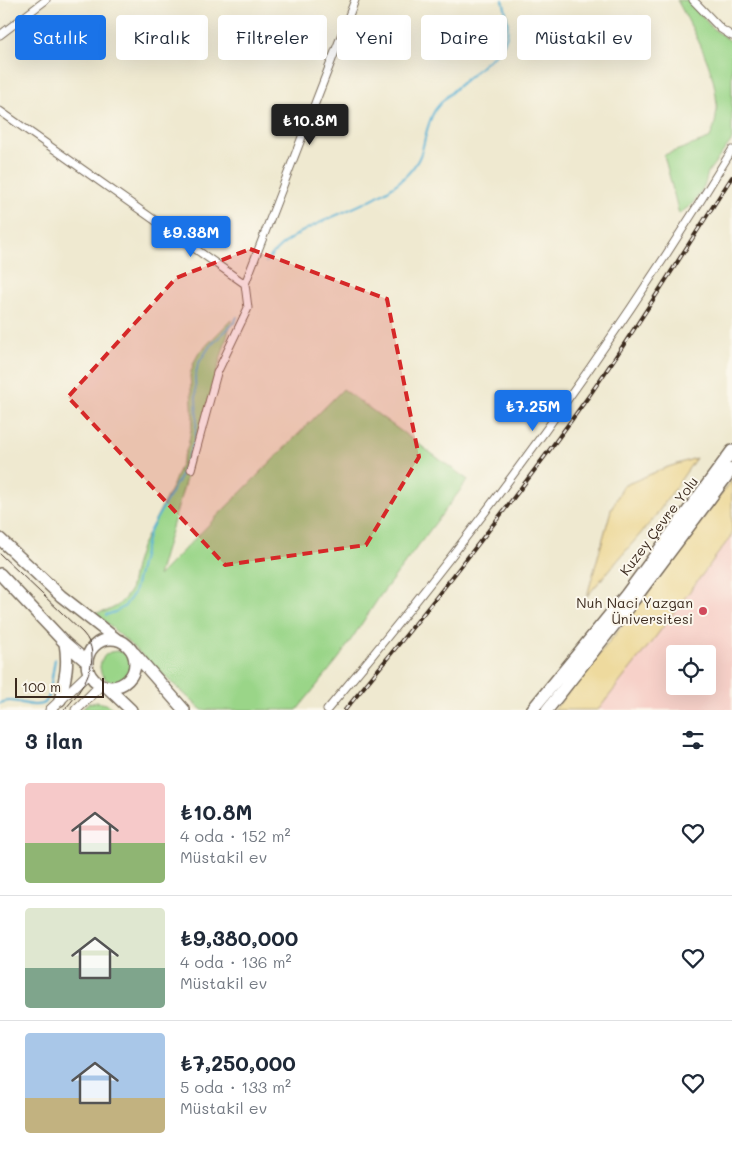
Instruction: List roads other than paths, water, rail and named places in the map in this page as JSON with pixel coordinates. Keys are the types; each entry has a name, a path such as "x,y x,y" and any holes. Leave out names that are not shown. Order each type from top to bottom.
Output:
{"highway":[{"name":"Kuzey Çevre Yolu","path":"531,710 632,587 732,451"},
{"name":"Kuzey Çevre Yolu","path":"546,710 633,601 732,469"},
{"path":"0,539 67,601 116,639"},
{"path":"0,574 88,667"},
{"path":"131,710 92,678 88,667 88,655 94,645 107,639 125,642 184,710"},
{"path":"60,700 68,658 65,643"},
{"path":"104,686 117,687 129,680 135,667 134,653"}],"street":[{"path":"0,35 46,0"},
{"path":"191,469 217,373 248,308 245,284 355,0"},
{"path":"693,0 721,29 732,36"},
{"path":"0,111 245,284"},
{"path":"327,710 473,531 527,459 648,284 732,150"},
{"path":"50,710 88,667"},
{"path":"76,710 104,686"}],"waterway":[{"path":"266,262 293,237 379,195 408,174 420,155 428,125 440,103 494,56 503,44 507,36 508,26 503,0"},
{"path":"106,615 124,607 134,593 149,532 180,477 195,440 197,417 195,378 198,364 210,346 234,323 237,317"},
{"path":"0,703 5,701 34,705 45,703 49,696 55,659"}],"tram line":[{"path":"0,554 83,633 89,642 92,652 91,663 84,684 64,710"}],"railway":[{"path":"345,710 471,554 562,434 627,340 732,177"}],"place":[{"name":"Nuh Naci Yazgan Üniversitesi","path":"703,611"}]}
